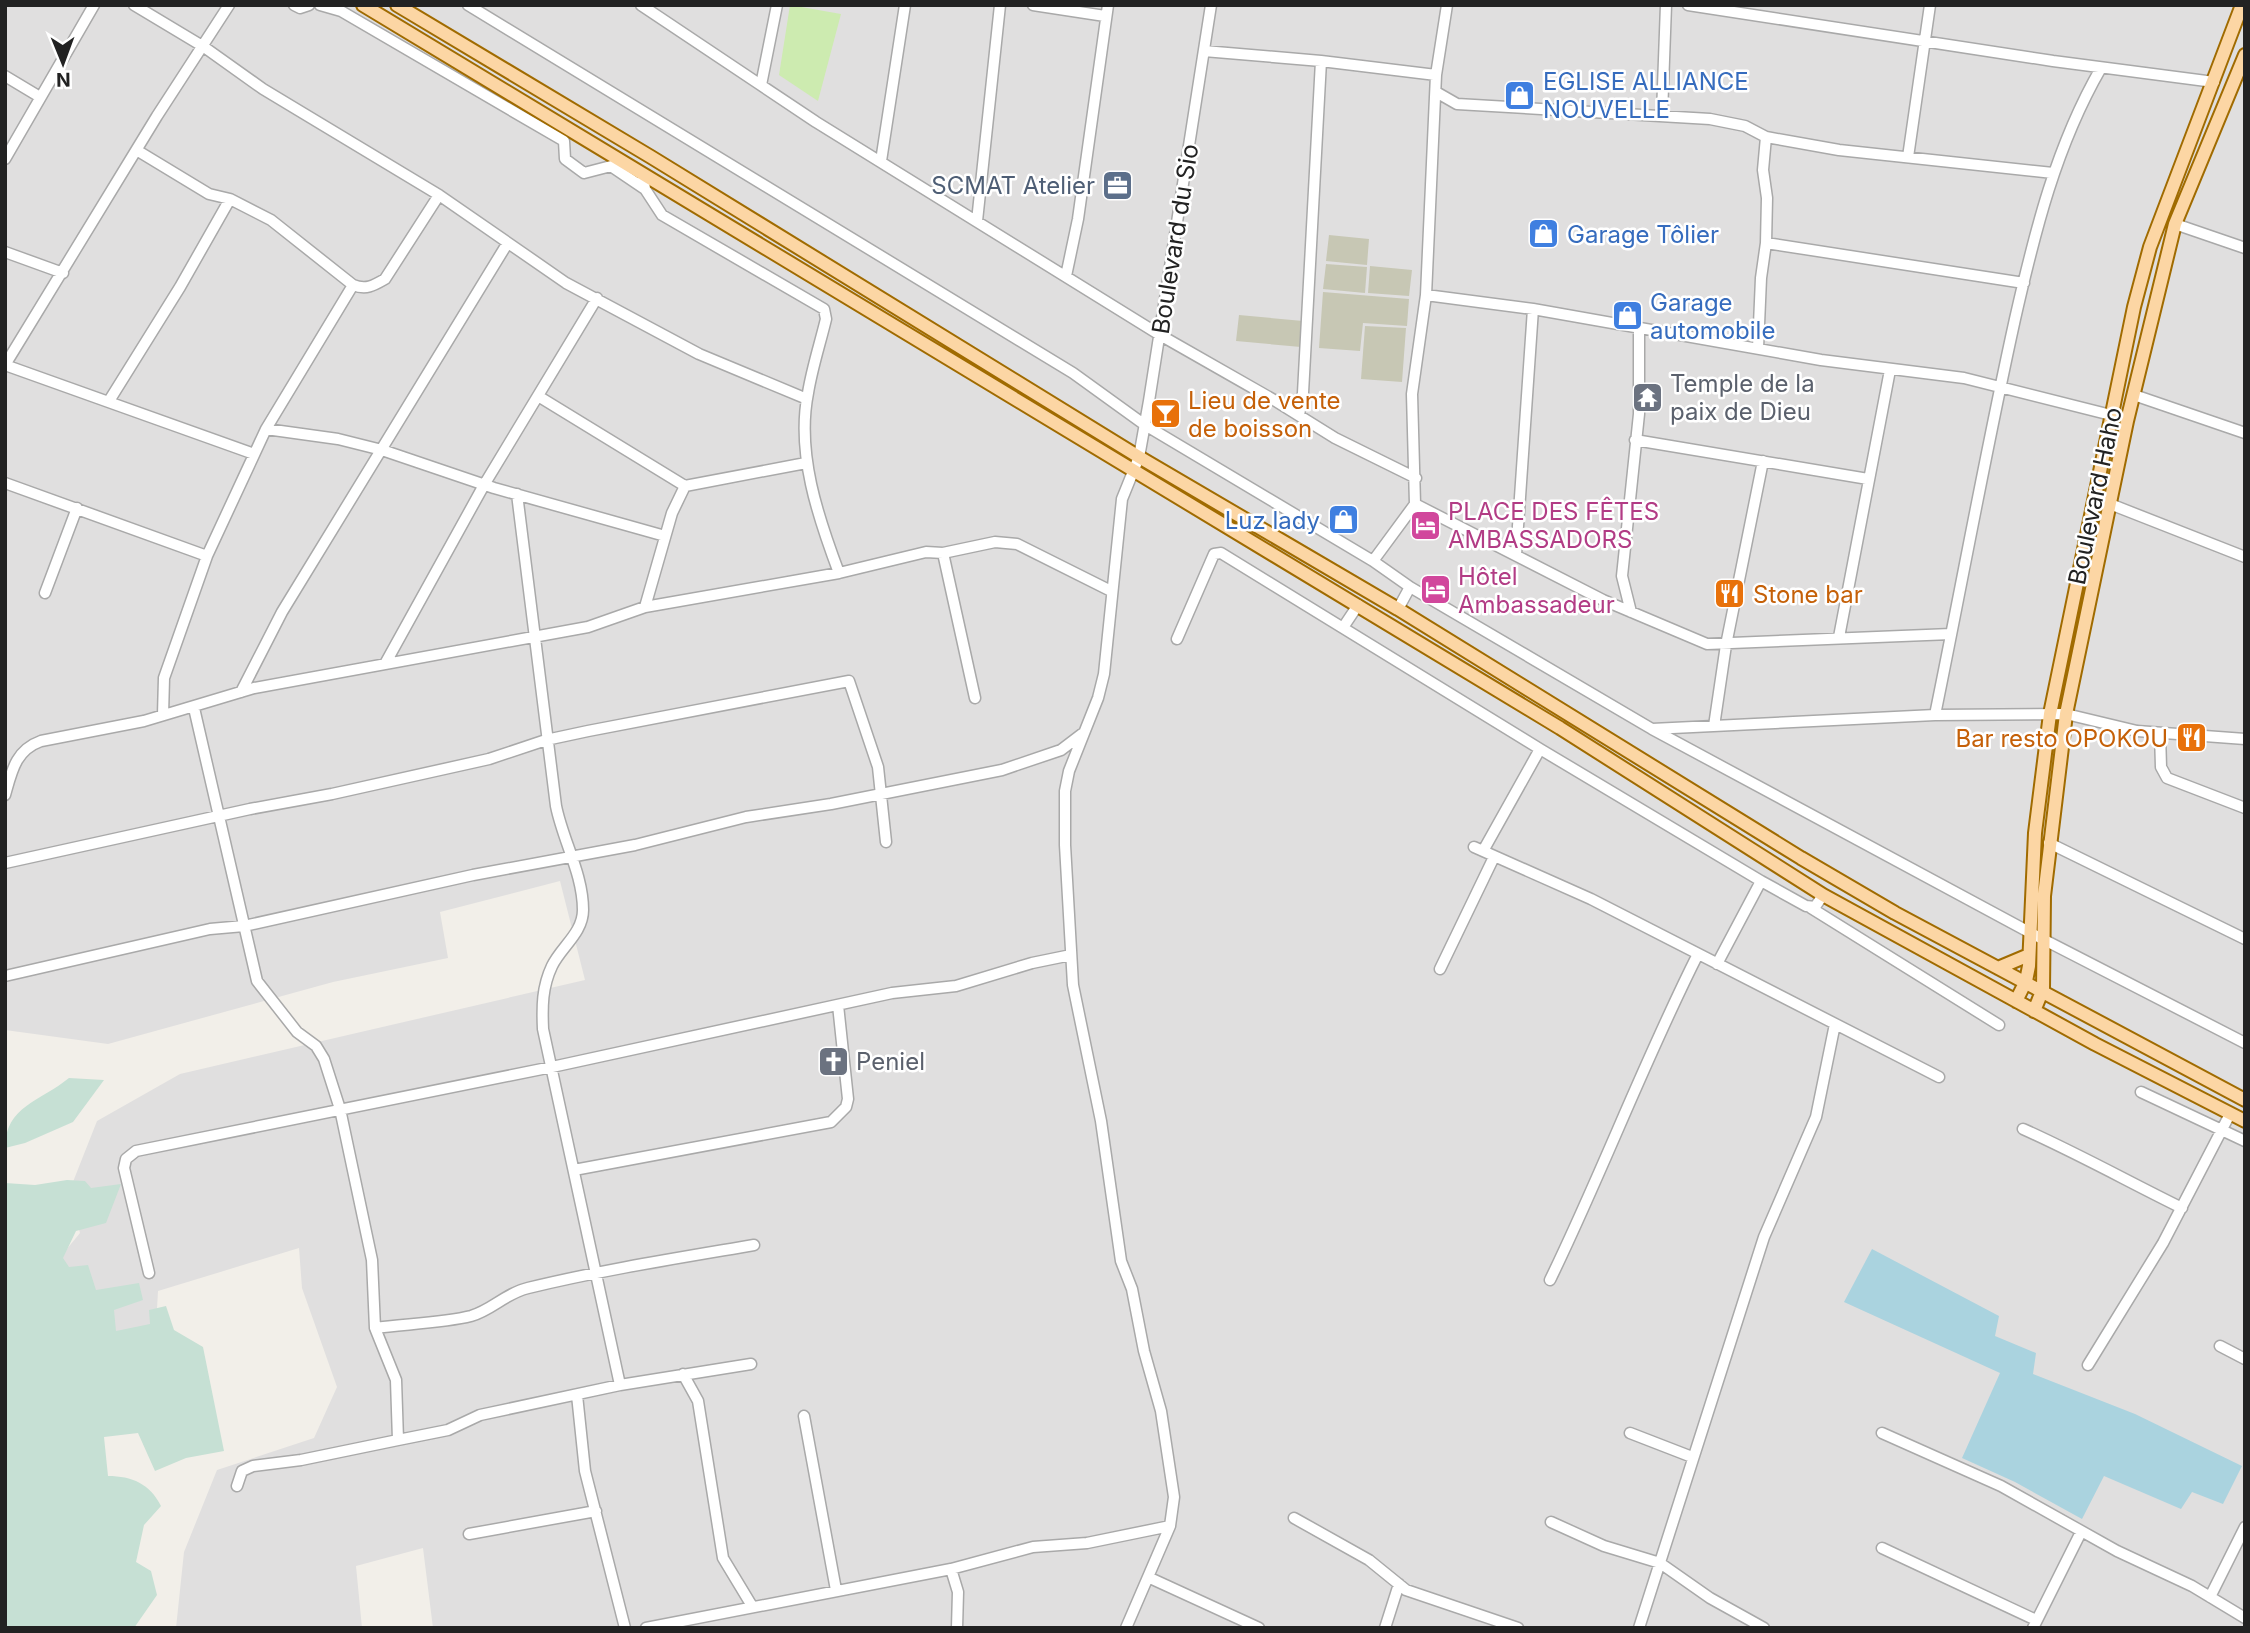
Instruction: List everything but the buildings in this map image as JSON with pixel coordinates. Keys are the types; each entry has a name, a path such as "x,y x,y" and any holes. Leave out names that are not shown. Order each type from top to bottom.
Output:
{"main road":[{"path":"363,5 1560,728 1824,895 2034,1011 2245,1121"},
{"path":"397,5 1139,457 1398,609 1801,858 1997,968 2043,989 2245,1100"},
{"name":"Boulevard Haho","path":"2016,1001 2026,981 2035,833 2050,714 2111,415 2150,247 2242,5"},
{"name":"Boulevard Haho","path":"2034,1011 2043,989 2041,938 2049,843 2066,714 2134,395 2175,224 2245,55"},
{"path":"2043,768 2059,768"},
{"path":"1997,968 2029,955"},
{"path":"2042,969 2064,1001"}],"street":[{"path":"5,159 94,5"},
{"path":"134,5 204,47 263,89 439,195 566,283 699,354 807,398"},
{"path":"229,5 5,365 254,454"},
{"path":"294,5 300,9 309,5"},
{"path":"320,5 341,11 564,141 565,159 584,173 611,166 645,189 662,215 824,309 826,319 807,398 806,463 824,535 839,573"},
{"path":"468,5 1073,373 1145,425 1410,587 1652,729 2029,932 2245,1043"},
{"path":"640,5 816,122 1160,335 1335,438 1416,478"},
{"path":"761,85 777,5"},
{"path":"881,161 905,5"},
{"path":"977,221 1000,5"},
{"path":"1033,5 1107,11 1078,219 1066,276"},
{"name":"Boulevard du Sio","path":"1126,1628 1150,1578 1170,1526 1174,1497 1161,1410 1144,1351 1132,1289 1121,1261 1101,1121 1073,985 1065,791 1082,733 1098,698 1104,674 1122,499 1139,457 1145,425 1212,5"},
{"path":"1373,562 1415,504 1412,394 1426,295 1436,75 1447,5"},
{"path":"1662,114 1666,5"},
{"path":"1688,5 2101,68 2214,82"},
{"path":"1908,157 1930,5"},
{"path":"1204,51 1436,75"},
{"path":"1299,415 1304,379 1321,61"},
{"path":"1935,715 2000,386 2024,283 2053,173 2072,126 2101,68"},
{"path":"5,76 40,97"},
{"path":"1436,92 1457,104 1662,114 1727,121 1766,137 1839,150 2053,173"},
{"path":"1758,348 1761,278 1766,243 1763,170 1766,137"},
{"path":"138,151 209,194 229,199 271,220 353,285 370,287 385,279 439,195"},
{"path":"643,175 645,189"},
{"path":"109,401 180,287 229,199"},
{"path":"2175,224 2245,247"},
{"path":"1766,243 2024,283"},
{"path":"241,692 282,612 507,244"},
{"path":"5,252 63,273"},
{"path":"163,715 164,678 207,556 266,429 353,285"},
{"path":"1426,295 1532,309 1639,330 2000,386 2111,415"},
{"path":"384,664 484,485 597,298"},
{"path":"1516,555 1532,309"},
{"path":"1630,612 1622,576 1639,414 1639,330"},
{"path":"1839,637 1890,370"},
{"path":"2134,395 2245,433"},
{"path":"538,396 685,486 806,463"},
{"path":"266,429 338,439 382,450 484,485 665,536"},
{"path":"1635,440 1868,479"},
{"path":"1714,726 1726,645 1763,461"},
{"path":"5,483 207,556"},
{"path":"645,607 665,536 685,486"},
{"path":"517,494 546,740 561,831 570,856 583,912 579,927 553,964 545,983 543,1029 620,1385"},
{"path":"1415,504 1630,612 1692,639 1726,645 1839,637 1951,634"},
{"path":"2110,504 2245,557"},
{"path":"45,593 77,508"},
{"path":"5,795 18,756 28,746 194,708 241,692 588,627 645,607 839,573 926,552 943,553 995,542 1017,544 1111,591"},
{"path":"1177,639 1191,603 1217,552 1344,626 1540,749 1811,908 1999,1025"},
{"path":"943,553 975,698"},
{"path":"1398,609 1410,587"},
{"path":"1344,626 1358,606"},
{"path":"5,863 489,758 546,740 849,681 871,740 882,792 886,842"},
{"path":"194,708 257,981 297,1032 320,1052 340,1109 372,1260 375,1328 396,1380 398,1440"},
{"path":"1652,729 1935,715 2066,714 2137,731 2245,738"},
{"path":"5,976 210,929 244,926 570,856 635,845 746,817 1028,762 1061,750 1082,733"},
{"path":"2160,733 2161,767 2167,778 2245,808"},
{"path":"1540,749 1478,849 1591,899 1939,1077"},
{"path":"2049,843 2245,939"},
{"path":"1440,969 1494,857"},
{"path":"1717,964 1761,881"},
{"path":"1811,908 1815,907 1824,895"},
{"path":"1550,1280 1585,1209 1640,1073 1698,954"},
{"path":"149,1273 124,1168 126,1159 136,1151 552,1067 892,993 956,986 1032,963 1071,956"},
{"path":"574,1170 831,1122 846,1107 848,1099 838,1005"},
{"path":"1639,1628 1676,1520 1692,1457 1764,1237 1816,1117 1835,1024"},
{"path":"2141,1092 2245,1141"},
{"path":"2088,1364 2182,1208 2230,1114"},
{"path":"2023,1129 2085,1157 2117,1177 2182,1208"},
{"path":"375,1328 468,1316 489,1310 506,1296 524,1289 596,1272 754,1245"},
{"path":"2220,1346 2245,1359"},
{"path":"237,1486 242,1471 253,1466 301,1460 449,1430 480,1415 620,1385 751,1364"},
{"path":"683,1374 698,1401 723,1558 752,1606"},
{"path":"577,1395 585,1471 625,1628"},
{"path":"804,1416 836,1590"},
{"path":"1630,1433 1692,1457"},
{"path":"1882,1433 2001,1486 2081,1532 2210,1597 2245,1618"},
{"path":"469,1534 596,1511"},
{"path":"1294,1518 1369,1560 1399,1584 1431,1600 1518,1628"},
{"path":"1551,1522 1604,1546 1660,1563 1710,1598 1765,1628"},
{"path":"646,1628 951,1569 1032,1547 1087,1543 1170,1526"},
{"path":"2210,1597 2245,1527"},
{"path":"1882,1548 2035,1624 2081,1532"},
{"path":"951,1569 958,1592 957,1628"},
{"path":"1150,1578 1259,1628"},
{"path":"1385,1628 1399,1584"}],"shaded area":[{"path":"5,5 2245,5 2245,1628 433,1628 423,1548 356,1566 362,1628 176,1628 184,1552 217,1470 314,1438 337,1387 302,1288 299,1248 158,1291 156,1327 134,1346 84,1326 57,1261 80,1233 69,1192 97,1121 180,1074 585,980 560,881 440,912 448,958 333,982 108,1044 5,1030"},
{"path":"1329,235 1369,239 1367,265 1326,261"},
{"path":"1326,264 1367,267 1365,293 1323,289"},
{"path":"1370,266 1412,270 1409,296 1368,293"},
{"path":"1323,292 1409,299 1407,326 1363,323 1360,351 1319,348"},
{"path":"1239,315 1303,321 1301,347 1236,341"},
{"path":"1365,326 1406,328 1402,382 1361,379"},
{"path":"69,1078 104,1080 73,1122 25,1143 5,1148 11,1123 18,1113"},
{"path":"67,1180 85,1181 91,1188 121,1184 106,1223 76,1231 63,1258 69,1267 88,1265 96,1290 139,1283 143,1300 114,1310 116,1331 150,1324 149,1310 166,1306 174,1330 203,1347 224,1451 186,1458 155,1471 138,1433 104,1437 108,1476 139,1483 157,1498 161,1506 144,1525 136,1562 151,1571 157,1595 134,1628 5,1628 5,1183 35,1185"}],"green space":[{"path":"790,5 841,14 818,101 779,75"}],"water":[{"path":"1872,1249 1999,1316 1995,1336 2036,1353 2033,1374 2135,1414 2242,1466 2223,1504 2192,1492 2181,1509 2104,1476 2082,1519 2015,1482 1962,1458 2000,1373 1844,1302"}],"place":[{"name":"EGLISE ALLIANCE NOUVELLE","path":"1520,95"},
{"name":"SCMAT Atelier","path":"1118,185"},
{"name":"Garage Tôlier","path":"1544,234"},
{"name":"Garage automobile","path":"1627,316"},
{"name":"Temple de la paix de Dieu","path":"1647,397"},
{"name":"Lieu de vente de boisson","path":"1165,414"},
{"name":"Luz lady","path":"1343,520"},
{"name":"PLACE DES FÊTES AMBASSADORS","path":"1425,525"},
{"name":"Hôtel Ambassadeur","path":"1435,590"},
{"name":"Stone bar","path":"1730,594"},
{"name":"Bar resto OPOKOU","path":"2191,738"},
{"name":"Peniel","path":"833,1061"}]}
